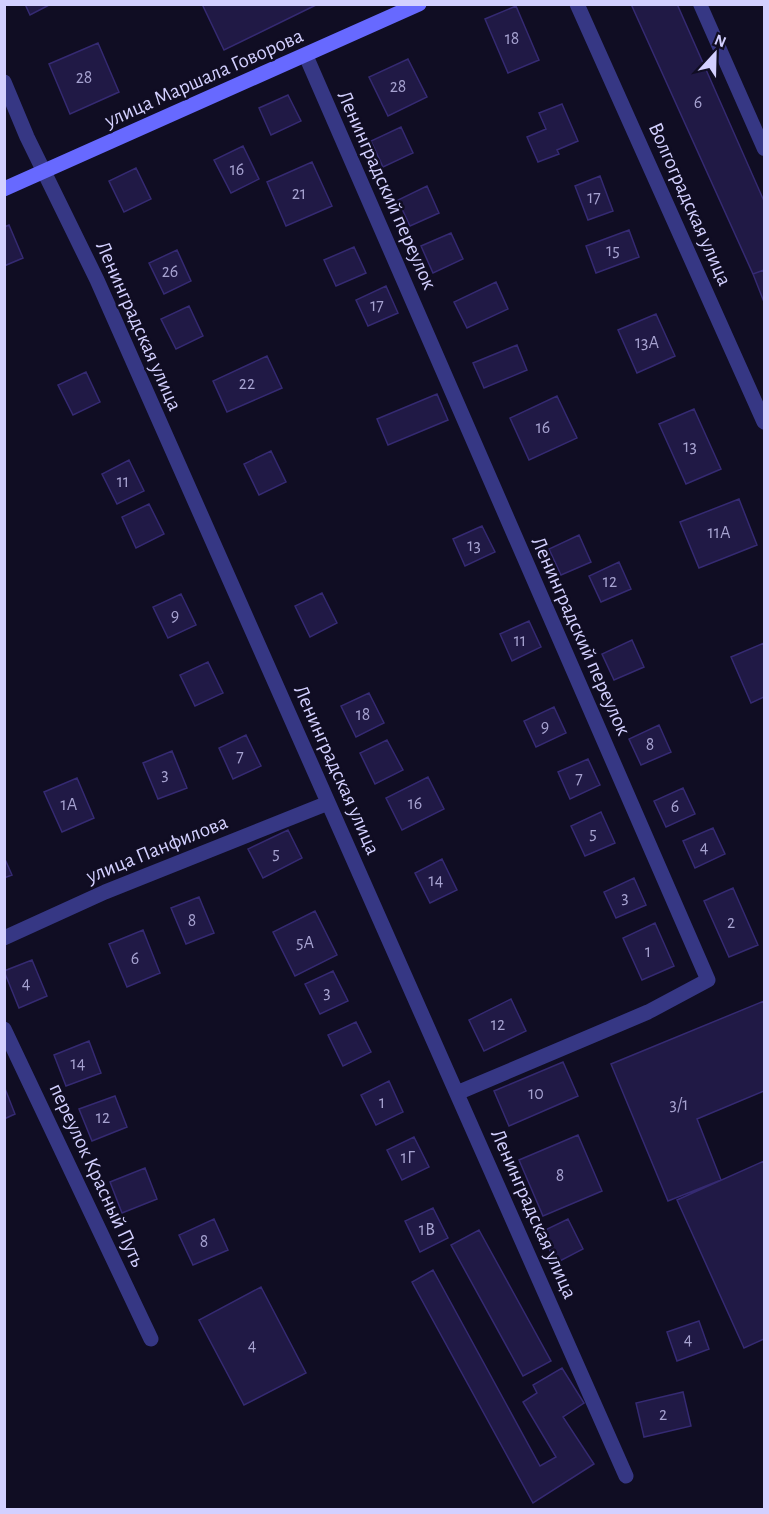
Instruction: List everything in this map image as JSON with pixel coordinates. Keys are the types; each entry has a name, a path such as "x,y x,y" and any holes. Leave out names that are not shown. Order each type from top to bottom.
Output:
{"street":[{"name":"улица Маршала Говорова","path":"4,189 419,4"},
{"name":"Волгоградская улица","path":"577,4 765,422"},
{"name":"Ленинградский переулок","path":"306,56 708,981 648,1012 457,1094"},
{"name":"Ленинградская улица","path":"4,82 44,172 97,280 626,1476"},
{"name":"улица Панфилова","path":"4,938 105,892 328,802"},
{"name":"переулок Красный Путь","path":"4,1029 152,1339"}],"lane":[{"path":"700,4 765,149"}],"building":[{"path":"25,4 51,4 30,15"},
{"path":"202,4 318,4 224,50"},
{"path":"631,4 677,4 764,201 764,270 753,274"},
{"path":"516,6 539,60 508,73 485,19"},
{"path":"98,43 119,92 70,114 49,64"},
{"path":"408,59 427,97 388,116 369,77"},
{"path":"288,95 301,121 271,135 259,108"},
{"path":"562,104 578,141 557,150 559,154 538,162 527,137 546,129 539,113"},
{"path":"401,127 413,153 383,167 371,141"},
{"path":"243,146 259,179 231,193 214,160"},
{"path":"312,162 332,206 286,226 267,182"},
{"path":"136,168 151,199 124,212 109,181"},
{"path":"600,176 613,211 588,220 575,186"},
{"path":"427,186 439,213 410,226 398,200"},
{"path":"9,225 23,258 4,266 4,227"},
{"path":"629,230 639,257 596,273 586,246"},
{"path":"451,233 463,259 433,273 421,246"},
{"path":"354,247 366,273 336,286 324,260"},
{"path":"177,250 191,281 164,294 149,263"},
{"path":"764,270 764,302 753,274"},
{"path":"496,282 508,309 467,328 454,302"},
{"path":"386,286 398,313 368,326 356,300"},
{"path":"189,306 203,336 176,349 161,319"},
{"path":"656,314 675,356 637,373 618,330"},
{"path":"517,345 527,370 484,388 473,363"},
{"path":"267,356 282,388 227,412 213,381"},
{"path":"86,372 100,402 73,415 58,385"},
{"path":"437,394 448,420 388,445 377,419"},
{"path":"557,396 577,438 529,460 510,418"},
{"path":"694,409 721,469 686,484 659,424"},
{"path":"271,451 286,482 259,495 244,464"},
{"path":"129,460 144,491 117,504 102,474"},
{"path":"739,499 757,545 699,568 680,522"},
{"path":"149,504 164,534 136,548 122,517"},
{"path":"482,526 495,552 465,566 453,539"},
{"path":"579,535 591,562 561,575 549,549"},
{"path":"619,562 631,589 601,602 589,576"},
{"path":"322,593 337,623 310,637 295,606"},
{"path":"181,594 196,625 168,638 153,607"},
{"path":"529,621 541,647 512,661 500,634"},
{"path":"632,640 644,667 614,680 602,654"},
{"path":"764,643 764,697 751,703 731,657"},
{"path":"208,662 223,693 195,706 180,675"},
{"path":"369,693 384,723 356,737 341,706"},
{"path":"554,707 566,733 536,747 524,721"},
{"path":"659,725 671,752 641,765 629,739"},
{"path":"246,735 261,766 233,779 219,748"},
{"path":"387,740 403,770 375,784 360,753"},
{"path":"172,751 187,788 158,799 143,763"},
{"path":"588,759 600,785 570,799 558,772"},
{"path":"428,777 444,809 402,830 386,798"},
{"path":"77,778 94,818 62,832 44,792"},
{"path":"683,788 695,814 666,827 654,801"},
{"path":"601,812 615,843 585,856 571,826"},
{"path":"713,828 725,854 695,868 683,841"},
{"path":"288,830 302,858 263,878 248,849"},
{"path":"4,857 12,875 4,878"},
{"path":"442,859 457,890 430,903 415,873"},
{"path":"634,878 646,905 616,918 604,892"},
{"path":"733,888 758,945 729,957 704,901"},
{"path":"199,897 214,933 186,944 171,908"},
{"path":"315,911 337,955 295,976 273,932"},
{"path":"655,923 674,966 642,980 623,938"},
{"path":"143,930 160,973 127,987 109,944"},
{"path":"32,960 47,996 19,1008 4,971"},
{"path":"333,971 348,1001 320,1014 305,984"},
{"path":"511,999 526,1031 484,1051 469,1020"},
{"path":"764,1001 764,1091 697,1119 721,1180 668,1201 611,1064"},
{"path":"356,1022 371,1052 343,1066 328,1035"},
{"path":"89,1041 101,1073 66,1086 54,1055"},
{"path":"563,1062 578,1096 509,1126 494,1091"},
{"path":"389,1081 403,1112 376,1125 361,1095"},
{"path":"4,1086 15,1114 4,1119"},
{"path":"115,1096 127,1127 92,1141 79,1109"},
{"path":"578,1135 602,1191 543,1216 519,1160"},
{"path":"414,1137 429,1167 402,1180 387,1150"},
{"path":"764,1161 764,1339 744,1348 677,1200"},
{"path":"145,1168 157,1199 122,1213 110,1182"},
{"path":"433,1208 448,1238 420,1252 405,1221"},
{"path":"214,1219 228,1250 193,1265 179,1235"},
{"path":"568,1219 583,1249 556,1263 541,1232"},
{"path":"479,1230 551,1361 523,1376 451,1245"},
{"path":"433,1270 540,1466 556,1457 523,1402 537,1393 533,1385 562,1368 584,1403 563,1417 594,1464 533,1503 412,1282"},
{"path":"261,1287 306,1373 244,1405 199,1320"},
{"path":"699,1321 709,1349 677,1361 667,1332"},
{"path":"683,1392 691,1426 644,1437 636,1403"}]}
